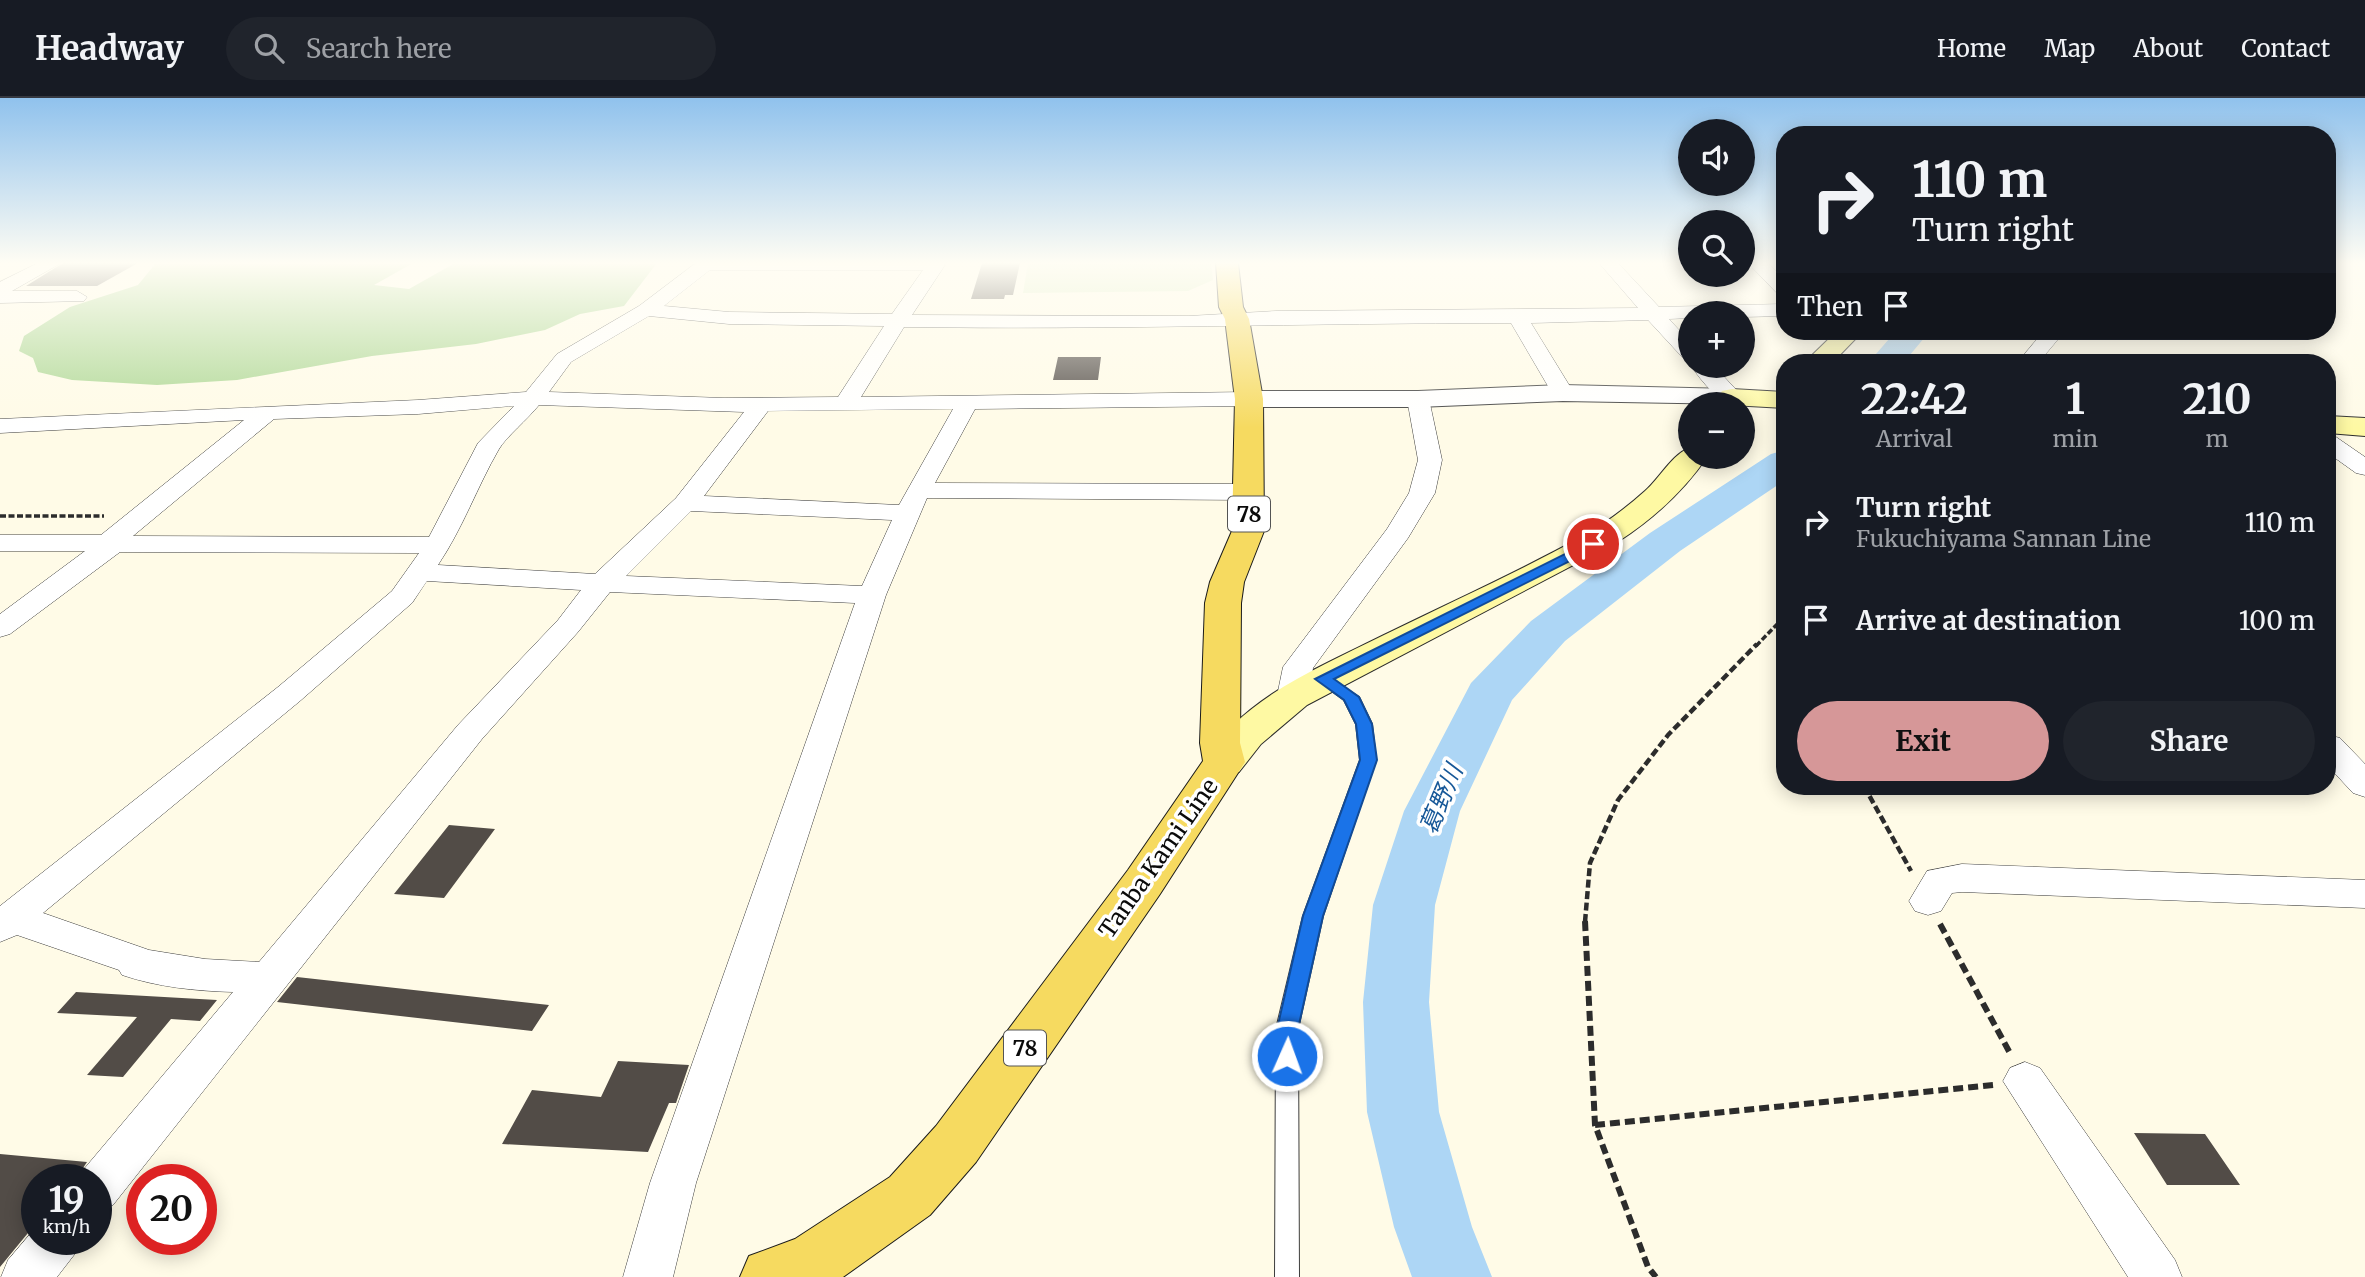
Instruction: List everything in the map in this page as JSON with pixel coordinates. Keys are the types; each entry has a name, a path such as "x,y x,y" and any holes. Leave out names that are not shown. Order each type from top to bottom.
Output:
{"main road":[{"name":"Tanba Kami Line","path":"771,1277 812,1263 910,1196 956,1144 1144,882 1224,762 1220,743 1223,603 1227,582 1248,531 1250,492 1249,399 1237,319"},
{"path":"1826,354 1840,340"},
{"path":"1755,400 1776,398"},
{"path":"2336,425 2365,427"},
{"path":"1224,762 1247,735 1299,693 1593,544 1668,490 1683,469"},
{"path":"1221,686 1230,698 1242,703 1299,693"}],"street":[{"path":"6,922 344,649 402,597 430,559 490,443 515,421 564,358 632,318"},
{"path":"730,318 1100,323 1375,318"},
{"path":"846,402 886,338 902,318"},
{"path":"1519,318 1563,393"},
{"path":"1657,318 1678,341"},
{"path":"2035,354 2047,340"},
{"path":"1712,378 1723,392"},
{"path":"0,426 268,411 418,407 533,398 762,404 1418,399 1563,393 1678,399"},
{"path":"1299,693 1298,667 1399,532 1422,493 1430,460 1418,399"},
{"path":"648,1277 673,1183 873,595 913,501 968,402"},
{"path":"112,1170 266,978 470,732 568,626 602,583 685,503 762,404"},
{"path":"0,628 111,544 268,411"},
{"path":"2336,448 2365,468"},
{"path":"685,503 913,501 1250,492"},
{"path":"0,543 111,544 430,559 602,583 873,595"},
{"path":"2336,754 2365,785"},
{"path":"1928,901 1940,881 1962,878 2365,894"},
{"path":"6,922 133,959 136,964 205,975 266,978"},
{"path":"2025,1082 2157,1277"},
{"path":"26,1277 44,1255"}],"lane":[{"path":"1287,1277 1287,1029 1313,916 1368,760 1364,724 1351,697 1299,693"}],"path":[{"path":"0,516 141,516"},
{"path":"1656,1277 1648,1267 1595,1125 1584,935 1590,863 1618,800 1660,746 1776,624"},
{"path":"1595,1125 2025,1082 1869,795"}],"green space":[{"path":"53,318 571,318 545,330 476,344 372,356 237,380 157,385 72,380 38,372 33,358 19,351 24,336"}],"building":[{"path":"1058,357 1101,357 1098,380 1053,380"},
{"path":"449,825 495,829 444,898 394,894"},
{"path":"297,977 549,1005 532,1031 277,1002"},
{"path":"76,992 217,1000 200,1021 171,1019 123,1077 87,1075 137,1017 57,1013"},
{"path":"618,1061 689,1065 676,1103 669,1103 648,1152 502,1144 532,1090 601,1097"},
{"path":"2134,1133 2205,1134 2240,1185 2167,1185"},
{"path":"0,1154 87,1162 21,1164 21,1241 0,1267"}],"waterway":[{"name":"葛野川","path":"1893,354 1906,340"},
{"name":"葛野川","path":"1452,1277 1433,1227 1403,1112 1396,1002 1404,905 1432,811 1489,694 1548,631 1665,542 1776,468"}],"route":[{"path":"1287,1056 1287,1029 1313,916 1368,760 1364,724 1351,697 1323,679 1593,544"}]}
